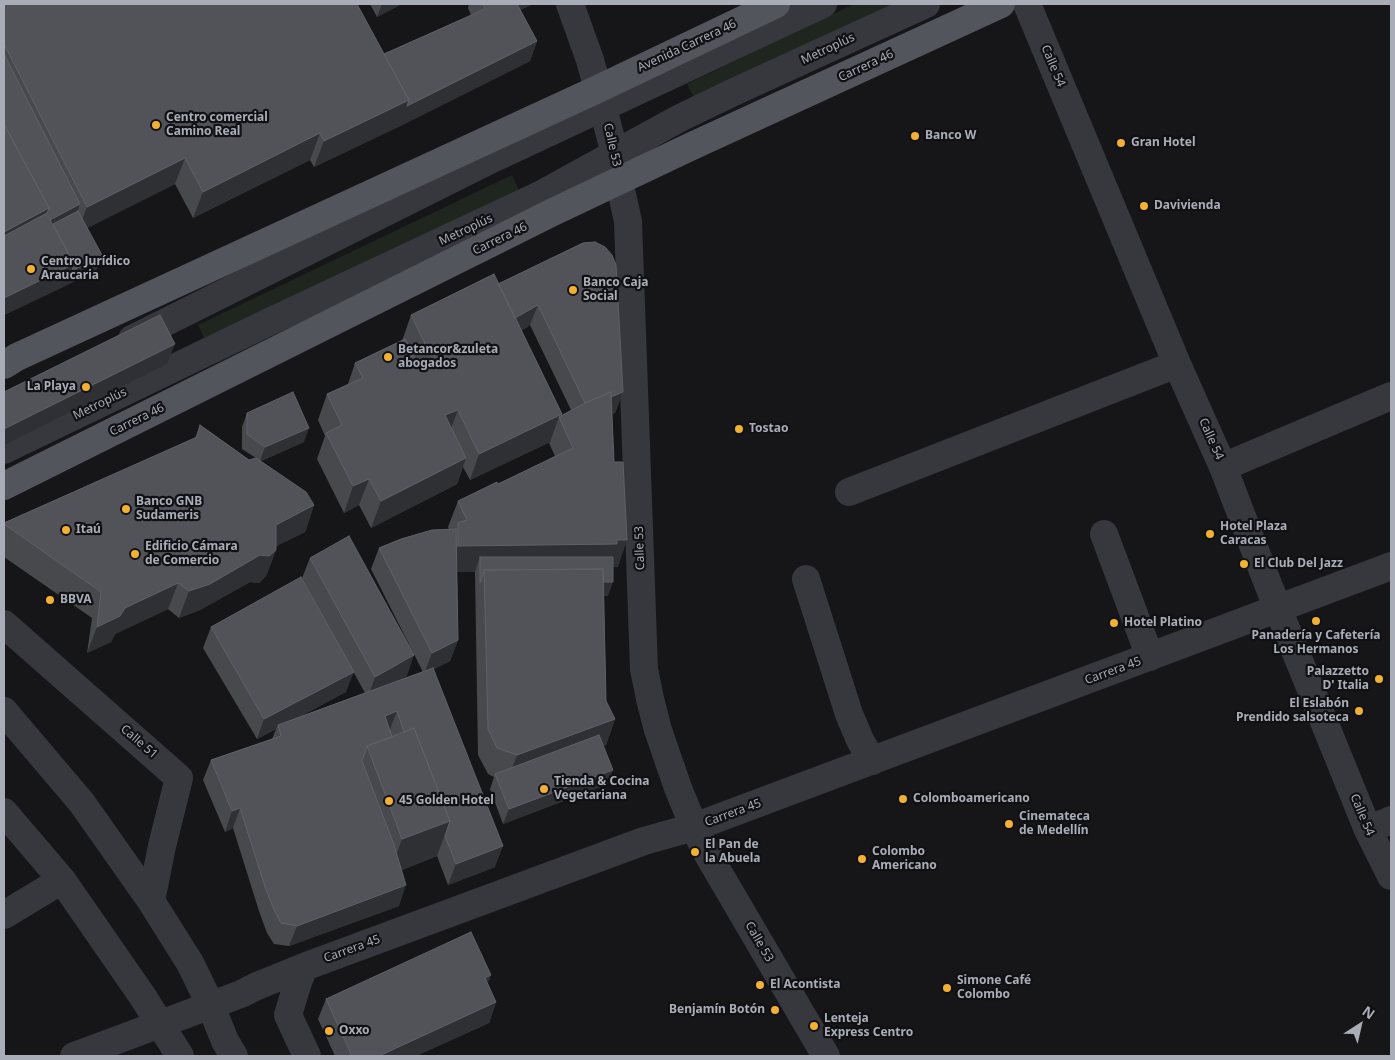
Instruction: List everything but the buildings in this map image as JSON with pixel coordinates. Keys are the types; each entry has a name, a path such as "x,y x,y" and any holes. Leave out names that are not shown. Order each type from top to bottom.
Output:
{"main road":[{"name":"Avenida Carrera 46","path":"600,98 776,4"},
{"name":"Carrera 46","path":"4,486 619,181 1001,4"},
{"path":"4,365 18,357 600,98"}],"street":[{"name":"Calle 53","path":"570,4 590,60 615,154 628,221 644,669 650,699 658,730 694,827 826,1056"},
{"path":"110,350 483,163 600,98 823,4"},
{"name":"Metroplús","path":"4,450 269,322 540,195 680,118 926,4"},
{"name":"Calle 54","path":"1027,4 1177,364 1223,467 1279,609 1379,825 1391,876"},
{"path":"850,492 1177,364"},
{"path":"1223,467 1391,396"},
{"path":"1104,534 1150,657"},
{"name":"Carrera 45","path":"74,1056 160,1023 211,1006 304,967 644,841 694,827 1391,566"},
{"path":"806,579 849,714 860,740 872,761"},
{"name":"Calle 51","path":"4,624 179,778 151,901"},
{"path":"4,711 82,803 151,901 190,963 211,1006 225,1041 234,1056"},
{"path":"4,812 62,880 160,1023 180,1056"},
{"path":"4,915 62,880"},
{"path":"304,967 288,1015 308,1056"}],"shaded area":[{"path":"854,4 897,4 695,100 687,84"},
{"path":"512,175 520,192 206,342 198,325"}],"place":[{"name":"Centro comercial Camino Real","path":"156,125"},
{"name":"Banco W","path":"915,136"},
{"name":"Gran Hotel","path":"1121,143"},
{"name":"Davivienda","path":"1144,206"},
{"name":"Centro Jurídico Araucaria","path":"31,269"},
{"name":"Banco Caja Social","path":"573,290"},
{"name":"Betancor&zuleta abogados","path":"388,357"},
{"name":"La Playa","path":"86,387"},
{"name":"Tostao","path":"739,429"},
{"name":"Banco GNB Sudameris","path":"126,509"},
{"name":"Itaú","path":"66,530"},
{"name":"Hotel Plaza Caracas","path":"1210,534"},
{"name":"Edificio Cámara de Comercio","path":"135,554"},
{"name":"El Club Del Jazz","path":"1244,564"},
{"name":"BBVA","path":"50,600"},
{"name":"Panadería y Cafetería Los Hermanos","path":"1316,621"},
{"name":"Hotel Platino","path":"1114,623"},
{"name":"Palazzetto D' Italia","path":"1379,679"},
{"name":"El Eslabón Prendido salsoteca","path":"1359,711"},
{"name":"Tienda & Cocina Vegetariana","path":"544,789"},
{"name":"Colomboamericano","path":"903,799"},
{"name":"45 Golden Hotel","path":"389,801"},
{"name":"Cinemateca de Medellín","path":"1009,824"},
{"name":"El Pan de la Abuela","path":"695,852"},
{"name":"Colombo Americano","path":"862,859"},
{"name":"El Acontista","path":"760,985"},
{"name":"Simone Café Colombo","path":"947,988"},
{"name":"Benjamín Botón","path":"775,1010"},
{"name":"Lenteja Express Centro","path":"814,1026"},
{"name":"Oxxo","path":"329,1031"}]}
